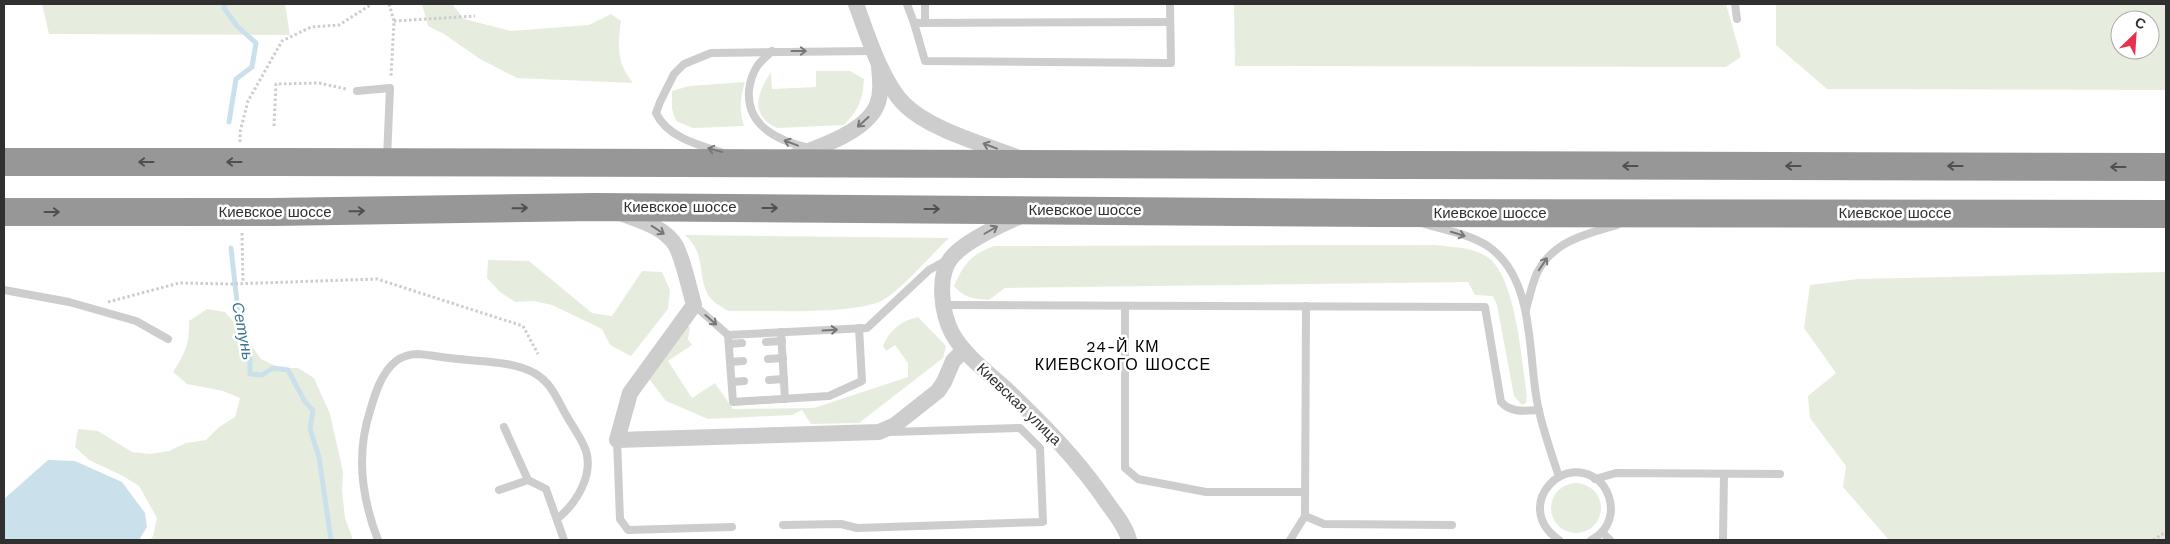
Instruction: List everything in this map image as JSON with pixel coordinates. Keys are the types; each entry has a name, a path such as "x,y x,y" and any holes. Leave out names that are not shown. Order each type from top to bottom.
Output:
{"highway":[{"path":"4,162 2166,167"},
{"name":"Киевское шоссе","path":"4,212 274,212 596,207 1377,213 2166,214"}],"street":[{"path":"856,4 876,57 902,102 922,118 943,128 1035,164"},
{"path":"768,163 813,149 855,129 872,112 879,98 880,78 876,57"},
{"path":"596,207 654,227 670,238 676,246 694,305 630,393 617,440 879,432 895,426 938,391 953,361 964,350"},
{"path":"951,258 996,228 1038,210"},
{"name":"Киевская улица","path":"951,258 944,271 944,305 953,334 964,350 1038,419 1089,475 1117,516 1129,540"}],"lane":[{"path":"906,4 926,61 1171,63 1170,4"},
{"path":"925,4 925,23"},
{"path":"1735,4 1737,19"},
{"path":"914,23 1170,22"},
{"path":"772,51 758,65 750,82 748,102 754,117 769,133 782,140 872,164"},
{"path":"768,163 697,145 664,127 656,113 670,81 684,64 711,53 772,51 876,57"},
{"path":"357,92 390,88 387,162"},
{"path":"1377,213 1462,235 1488,246 1507,264 1526,310 1539,410 1559,477"},
{"path":"1526,310 1536,275 1550,254 1561,245 1578,237 1654,213"},
{"path":"694,305 728,335 781,337 867,328 929,270 951,258"},
{"path":"4,290 69,302 136,321 168,339"},
{"path":"944,305 1484,307 1501,402 1507,408 1521,412 1539,410"},
{"path":"1125,306 1125,468 1138,479 1206,492 1305,492"},
{"path":"1290,540 1305,516 1306,306"},
{"path":"728,335 733,402 829,396 862,381 859,328"},
{"path":"766,342 781,337"},
{"path":"781,337 785,398"},
{"path":"729,344 742,343"},
{"path":"378,540 365,503 362,452 366,421 376,392 388,369 397,360 417,354 514,366 535,374 548,383 585,447 588,461 586,476 579,492 568,509 557,519"},
{"path":"768,359 783,358"},
{"path":"730,362 743,361"},
{"path":"769,380 784,378"},
{"path":"732,382 744,381"},
{"path":"504,426 528,480 546,489 564,540"},
{"path":"783,526 841,524 857,528 1043,522 1040,448 1020,428 879,432"},
{"path":"617,440 620,519 628,530 732,527"},
{"path":"1559,540 1549,538 1542,520 1540,501 1548,485 1559,477 1573,473 1582,473 1595,479 1605,488 1611,506 1608,524 1602,532 1591,540"},
{"path":"1595,479 1616,473 1780,474"},
{"path":"1723,540 1724,474"},
{"path":"499,490 528,480"},
{"path":"1305,516 1324,524 1452,525"},
{"path":"1602,532 1610,540"}],"path":[{"path":"240,151 240,132 248,101 282,41 311,26 339,25 372,4"},
{"path":"388,4 394,21 390,88"},
{"path":"394,21 474,16"},
{"path":"274,126 276,84 320,83 357,92"},
{"path":"241,283 242,226"},
{"path":"98,310 110,300 179,283 231,284 377,279 523,326 538,354"},
{"path":"2153,540 2166,532"}],"green space":[{"path":"42,4 285,4 290,35 49,34"},
{"path":"422,4 452,4 464,19 511,31 589,25 611,14 621,21 619,38 621,61 633,83 517,78 480,59 444,34 428,26"},
{"path":"1234,4 1726,4 1741,57 1726,67 1235,66"},
{"path":"1776,4 2166,4 2166,90 1827,89 1776,45"},
{"path":"816,71 850,71 864,79 859,105 844,125 777,128 762,117 758,103 759,96 771,72 772,89 816,87"},
{"path":"745,82 741,104 744,126 693,128 676,121 672,109 672,91 689,86"},
{"path":"685,235 949,238 893,293 885,299 872,304 833,310 728,311 714,301 707,293 699,256 692,242"},
{"path":"1434,245 1464,248 1478,252 1490,259 1499,270 1512,303 1520,344 1527,396 1526,403 1522,405 1514,396 1497,305 1493,296 1475,295 1468,282 1005,288 989,300 970,297 954,286 961,272 973,257 994,246"},
{"path":"488,260 529,261 592,313 612,316 642,271 662,272 670,290 668,309 631,356 610,345 602,329 552,305 534,301 515,302 500,292 487,278"},
{"path":"2166,272 2166,540 1889,540 1843,487 1846,466 1810,418 1808,396 1836,373 1804,328 1810,285 1858,279"},
{"path":"207,309 225,312 261,359 279,368 298,368 314,378 330,414 343,472 342,490 345,518 353,540 150,540 153,536 157,518 139,486 89,460 75,447 78,429 98,431 132,452 150,454 169,451 186,443 206,440 219,427 235,417 240,398 223,391 187,384 173,372 186,348 189,336 189,321"},
{"path":"918,317 946,346 943,358 859,423 811,424 802,410 792,415 708,419 666,401 644,372 684,326 690,327 688,339 692,345 668,361 692,398 715,383 733,409 814,408 908,377 908,363 895,345 886,351 883,346 893,330 906,321"},
{"path":"1576,483 1585,485 1596,494 1601,508 1599,517 1590,528 1576,533 1567,531 1556,522 1551,508 1553,499 1562,488"}],"water":[{"path":"48,460 75,461 122,482 145,513 147,527 139,540 4,540 4,499"}],"waterway":[{"name":"Сетунь","path":"225,4 224,8 237,26 256,43 252,67 236,79 229,122"},
{"name":"Сетунь","path":"231,248 239,320 250,352 250,374 262,375 273,368 288,370 305,402 313,410 310,429 319,457 331,540"}],"district":[{"name":"24-Й КМ КИЕВСКОГО ШОССЕ","path":"1123,355"}]}
